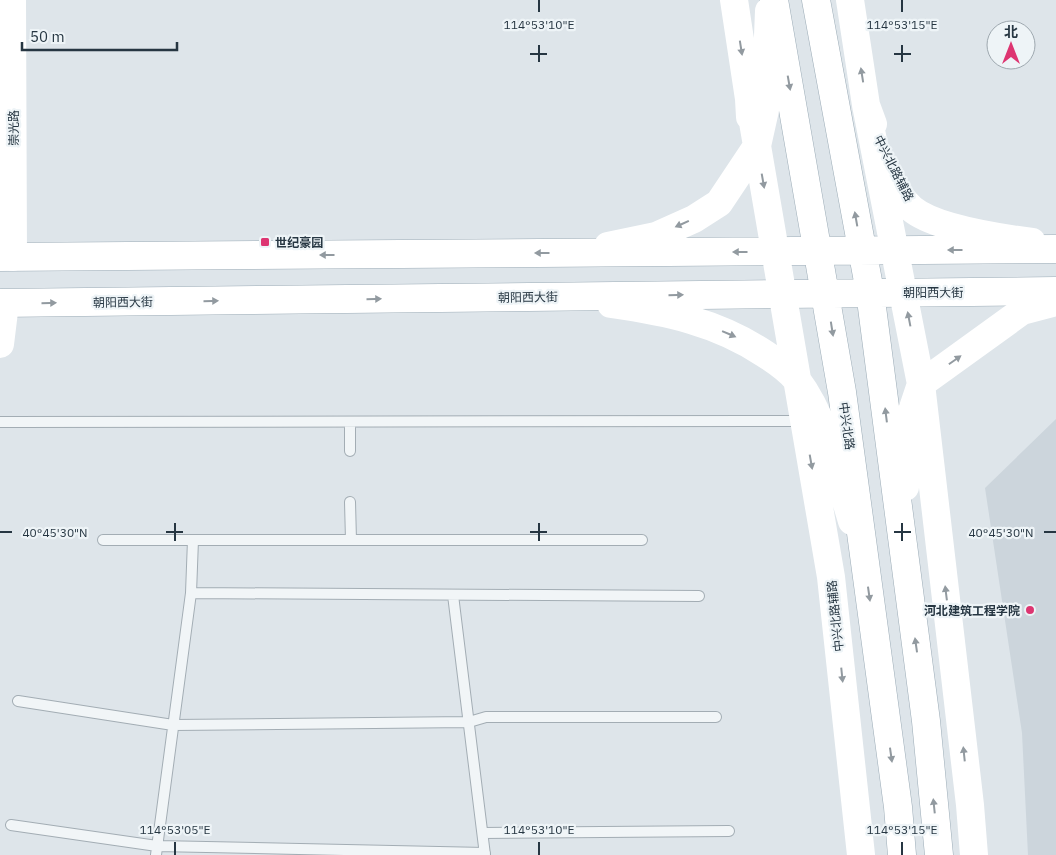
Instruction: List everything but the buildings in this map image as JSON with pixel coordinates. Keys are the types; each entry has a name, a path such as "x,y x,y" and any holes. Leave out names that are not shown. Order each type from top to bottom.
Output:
{"main road":[{"name":"崇光路","path":"6,257 12,0"},
{"path":"734,0 749,98 748,133 737,176"},
{"path":"569,253 656,236 694,219 719,203 757,146 765,110 770,0"},
{"name":"中兴北路","path":"774,0 842,392 898,807 902,855"},
{"path":"817,0 857,130 880,172 908,205 922,215 946,225 1005,238 1056,245"},
{"path":"817,0 870,292 926,721 939,855"},
{"name":"中兴北路辅路","path":"850,0 866,105 879,143 900,184 922,215"},
{"name":"中兴北路辅路","path":"749,98 831,577 861,855"},
{"path":"866,105 921,384 970,806 974,855"},
{"path":"6,257 1056,249"},
{"name":"朝阳西大街","path":"3,303 1056,291"},
{"path":"563,296 646,309 704,323 744,340 775,360 796,379 812,406 826,438 866,566"},
{"path":"905,564 904,436 921,384 1022,312 1056,302"},
{"path":"0,344 3,303"}],"lane":[{"path":"0,422 804,421"},
{"path":"350,422 350,451"},
{"path":"350,502 351,540"},
{"path":"103,540 642,540"},
{"path":"157,850 191,593 193,540"},
{"path":"191,593 699,596"},
{"path":"11,825 157,850 485,854 484,833 453,595"},
{"path":"18,701 173,724 469,722 486,717 716,717"},
{"path":"484,833 729,831"}],"shaded area":[{"name":"河北建筑工程学院","path":"1056,419 1056,855 1028,855 1022,733 985,488"}],"place":[{"name":"世纪豪园","path":"265,242"},
{"name":"河北建筑工程学院","path":"1030,610"}]}
